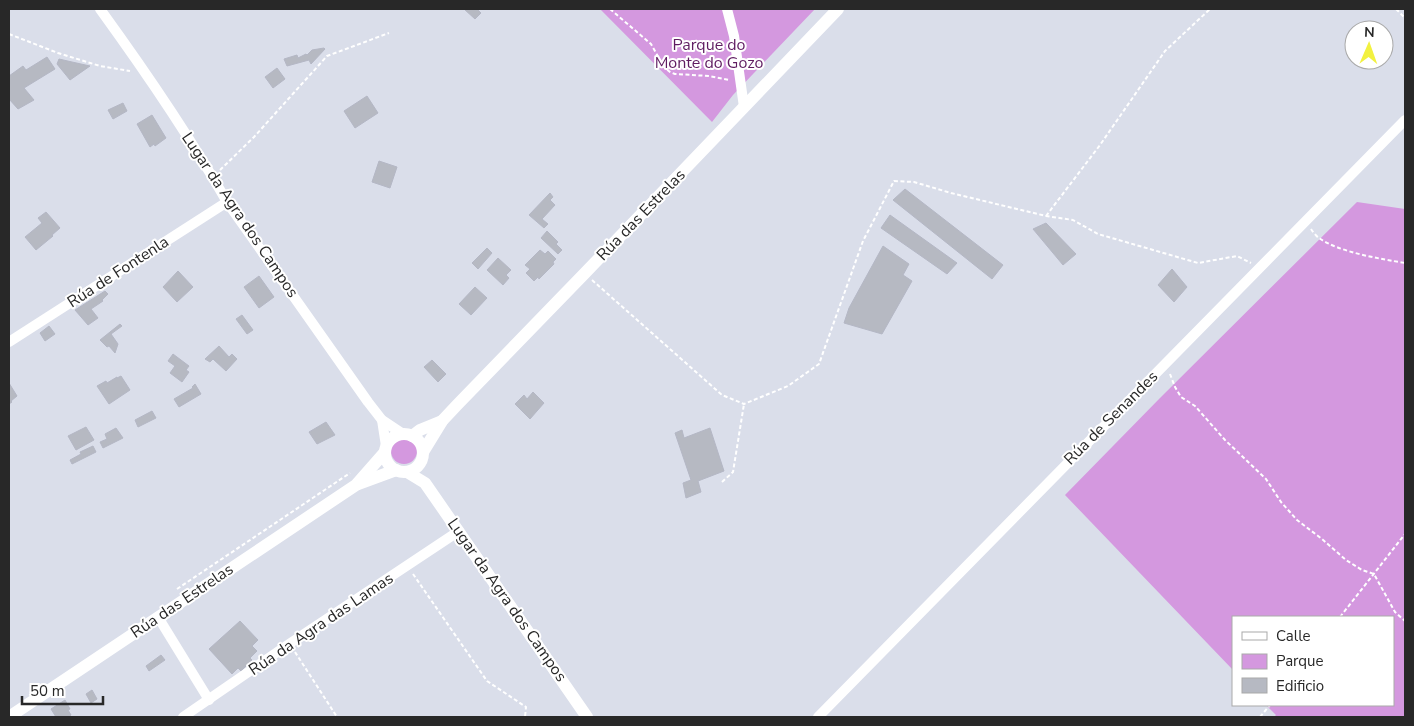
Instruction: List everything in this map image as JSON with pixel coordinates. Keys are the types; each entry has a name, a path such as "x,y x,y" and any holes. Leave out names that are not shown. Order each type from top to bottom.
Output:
{"street":[{"name":"Lugar da Agra dos Campos","path":"100,9 142,66 227,202 382,420 407,435"},
{"path":"728,9 742,82 744,107"},
{"name":"Rúa das Estrelas","path":"422,456 442,421 838,9"},
{"name":"Rúa de Senandes","path":"818,717 1405,120"},
{"name":"Rúa de Fontenla","path":"9,342 227,202"},
{"name":"Lugar da Agra dos Campos","path":"382,420 386,449"},
{"name":"Rúa das Estrelas","path":"407,435 442,421"},
{"path":"407,435 420,443 422,456 415,468 401,471 388,464 386,449 393,438 407,435"},
{"name":"Rúa das Estrelas","path":"356,485 386,449"},
{"name":"Lugar da Agra dos Campos","path":"422,456 425,483 587,717"},
{"name":"Lugar da Agra dos Campos","path":"401,471 425,483"},
{"name":"Rúa das Estrelas","path":"9,717 356,485 401,471"},
{"name":"Rúa da Agra das Lamas","path":"183,717 289,644 459,532"},
{"path":"158,617 209,700"}],"path":[{"path":"610,9 650,44 664,67 670,72 742,82"},
{"path":"1046,216 1100,146 1165,51 1210,9"},
{"path":"1396,9 1405,18"},
{"path":"9,34 58,53 100,66 132,71 142,66"},
{"path":"213,177 254,137 327,56 389,34"},
{"path":"597,284 722,395 744,404 788,386 819,364 863,241 894,181 914,182 1046,216 1073,220 1098,234 1198,263 1237,256 1248,261"},
{"path":"1304,222 1318,238 1331,245 1362,255 1405,263"},
{"path":"1163,366 1170,373 1175,387 1182,396 1195,406 1225,440 1266,479 1281,502 1297,520 1346,560 1362,570 1374,574 1396,612 1405,621"},
{"path":"722,482 734,472 744,404"},
{"path":"175,591 350,472"},
{"path":"1341,616 1405,534"},
{"path":"408,565 487,681 526,706 525,717"},
{"path":"289,644 337,717"},
{"path":"1260,717 1269,706"}],"green space":[{"name":"Parque do Monte do Gozo","path":"600,9 815,9 733,95 712,122"},
{"path":"1357,202 1405,209 1405,717 1274,717 1276,715 1267,706 1394,706 1394,616 1232,616 1232,669 1065,495"},
{"path":"404,438 413,442 417,451 413,460 404,464 395,460 391,451 395,442"}],"building":[{"path":"464,9 477,9 481,13 475,19"},
{"path":"324,48 311,64 309,60 287,66 284,59 297,55 298,58 307,55 312,50"},
{"path":"47,57 55,69 24,88 34,100 18,109 9,99 9,76 23,66 26,70"},
{"path":"59,59 90,66 70,80 57,64"},
{"path":"277,68 285,79 273,88 265,77"},
{"path":"367,96 378,113 355,128 344,111"},
{"path":"123,103 127,111 113,119 108,110"},
{"path":"152,115 166,138 155,146 154,144 150,147 137,124"},
{"path":"379,161 397,167 390,188 372,182"},
{"path":"905,189 1003,265 992,279 893,200"},
{"path":"550,193 553,197 550,200 555,205 542,219 548,224 544,228 529,215"},
{"path":"46,212 60,228 36,250 25,237 42,223 38,218"},
{"path":"890,215 957,263 947,274 881,228"},
{"path":"1046,223 1076,254 1063,265 1033,229"},
{"path":"547,231 558,242 556,244 562,250 558,254 541,238"},
{"path":"883,246 909,264 903,275 912,281 882,334 844,323 849,308"},
{"path":"487,248 492,253 478,269 472,263"},
{"path":"540,250 545,254 548,251 556,259 553,262 554,264 539,279 538,277 534,281 526,273 530,269 525,265"},
{"path":"498,258 511,270 506,275 509,278 503,285 487,270"},
{"path":"1172,269 1187,287 1174,302 1158,285"},
{"path":"178,271 193,287 177,302 163,287"},
{"path":"259,276 274,297 259,308 244,287"},
{"path":"475,287 487,298 471,315 459,304"},
{"path":"105,291 108,294 103,301 91,309 98,318 88,325 75,310"},
{"path":"242,315 253,330 247,334 236,319"},
{"path":"120,324 122,326 111,334 118,344 115,353 100,340"},
{"path":"49,326 55,334 45,341 40,333"},
{"path":"219,346 229,357 232,354 237,359 226,371 213,359 210,362 205,359"},
{"path":"173,354 189,366 186,370 189,372 182,382 170,373 175,366 168,361"},
{"path":"432,360 446,374 438,382 424,367"},
{"path":"121,376 130,390 109,404 97,386"},
{"path":"9,383 17,396 9,404"},
{"path":"195,384 201,394 179,407 174,399 193,388"},
{"path":"533,392 544,403 530,419 515,404 524,395 527,399"},
{"path":"152,411 156,418 138,427 135,420"},
{"path":"326,422 335,435 317,444 309,432"},
{"path":"86,427 94,440 76,450 68,436"},
{"path":"116,428 123,438 103,448 100,442 107,439 105,434"},
{"path":"710,428 724,471 698,481 701,492 686,498 683,483 691,480 675,433 682,430 684,438"},
{"path":"93,446 96,452 72,464 70,460 81,454 80,452"},
{"path":"240,621 258,640 252,646 257,651 250,658 252,660 241,671 238,668 232,674 209,649"},
{"path":"161,655 165,660 149,671 146,666"},
{"path":"92,690 97,699 91,703 86,694"},
{"path":"65,700 71,715 68,717 56,717 51,709"}]}
